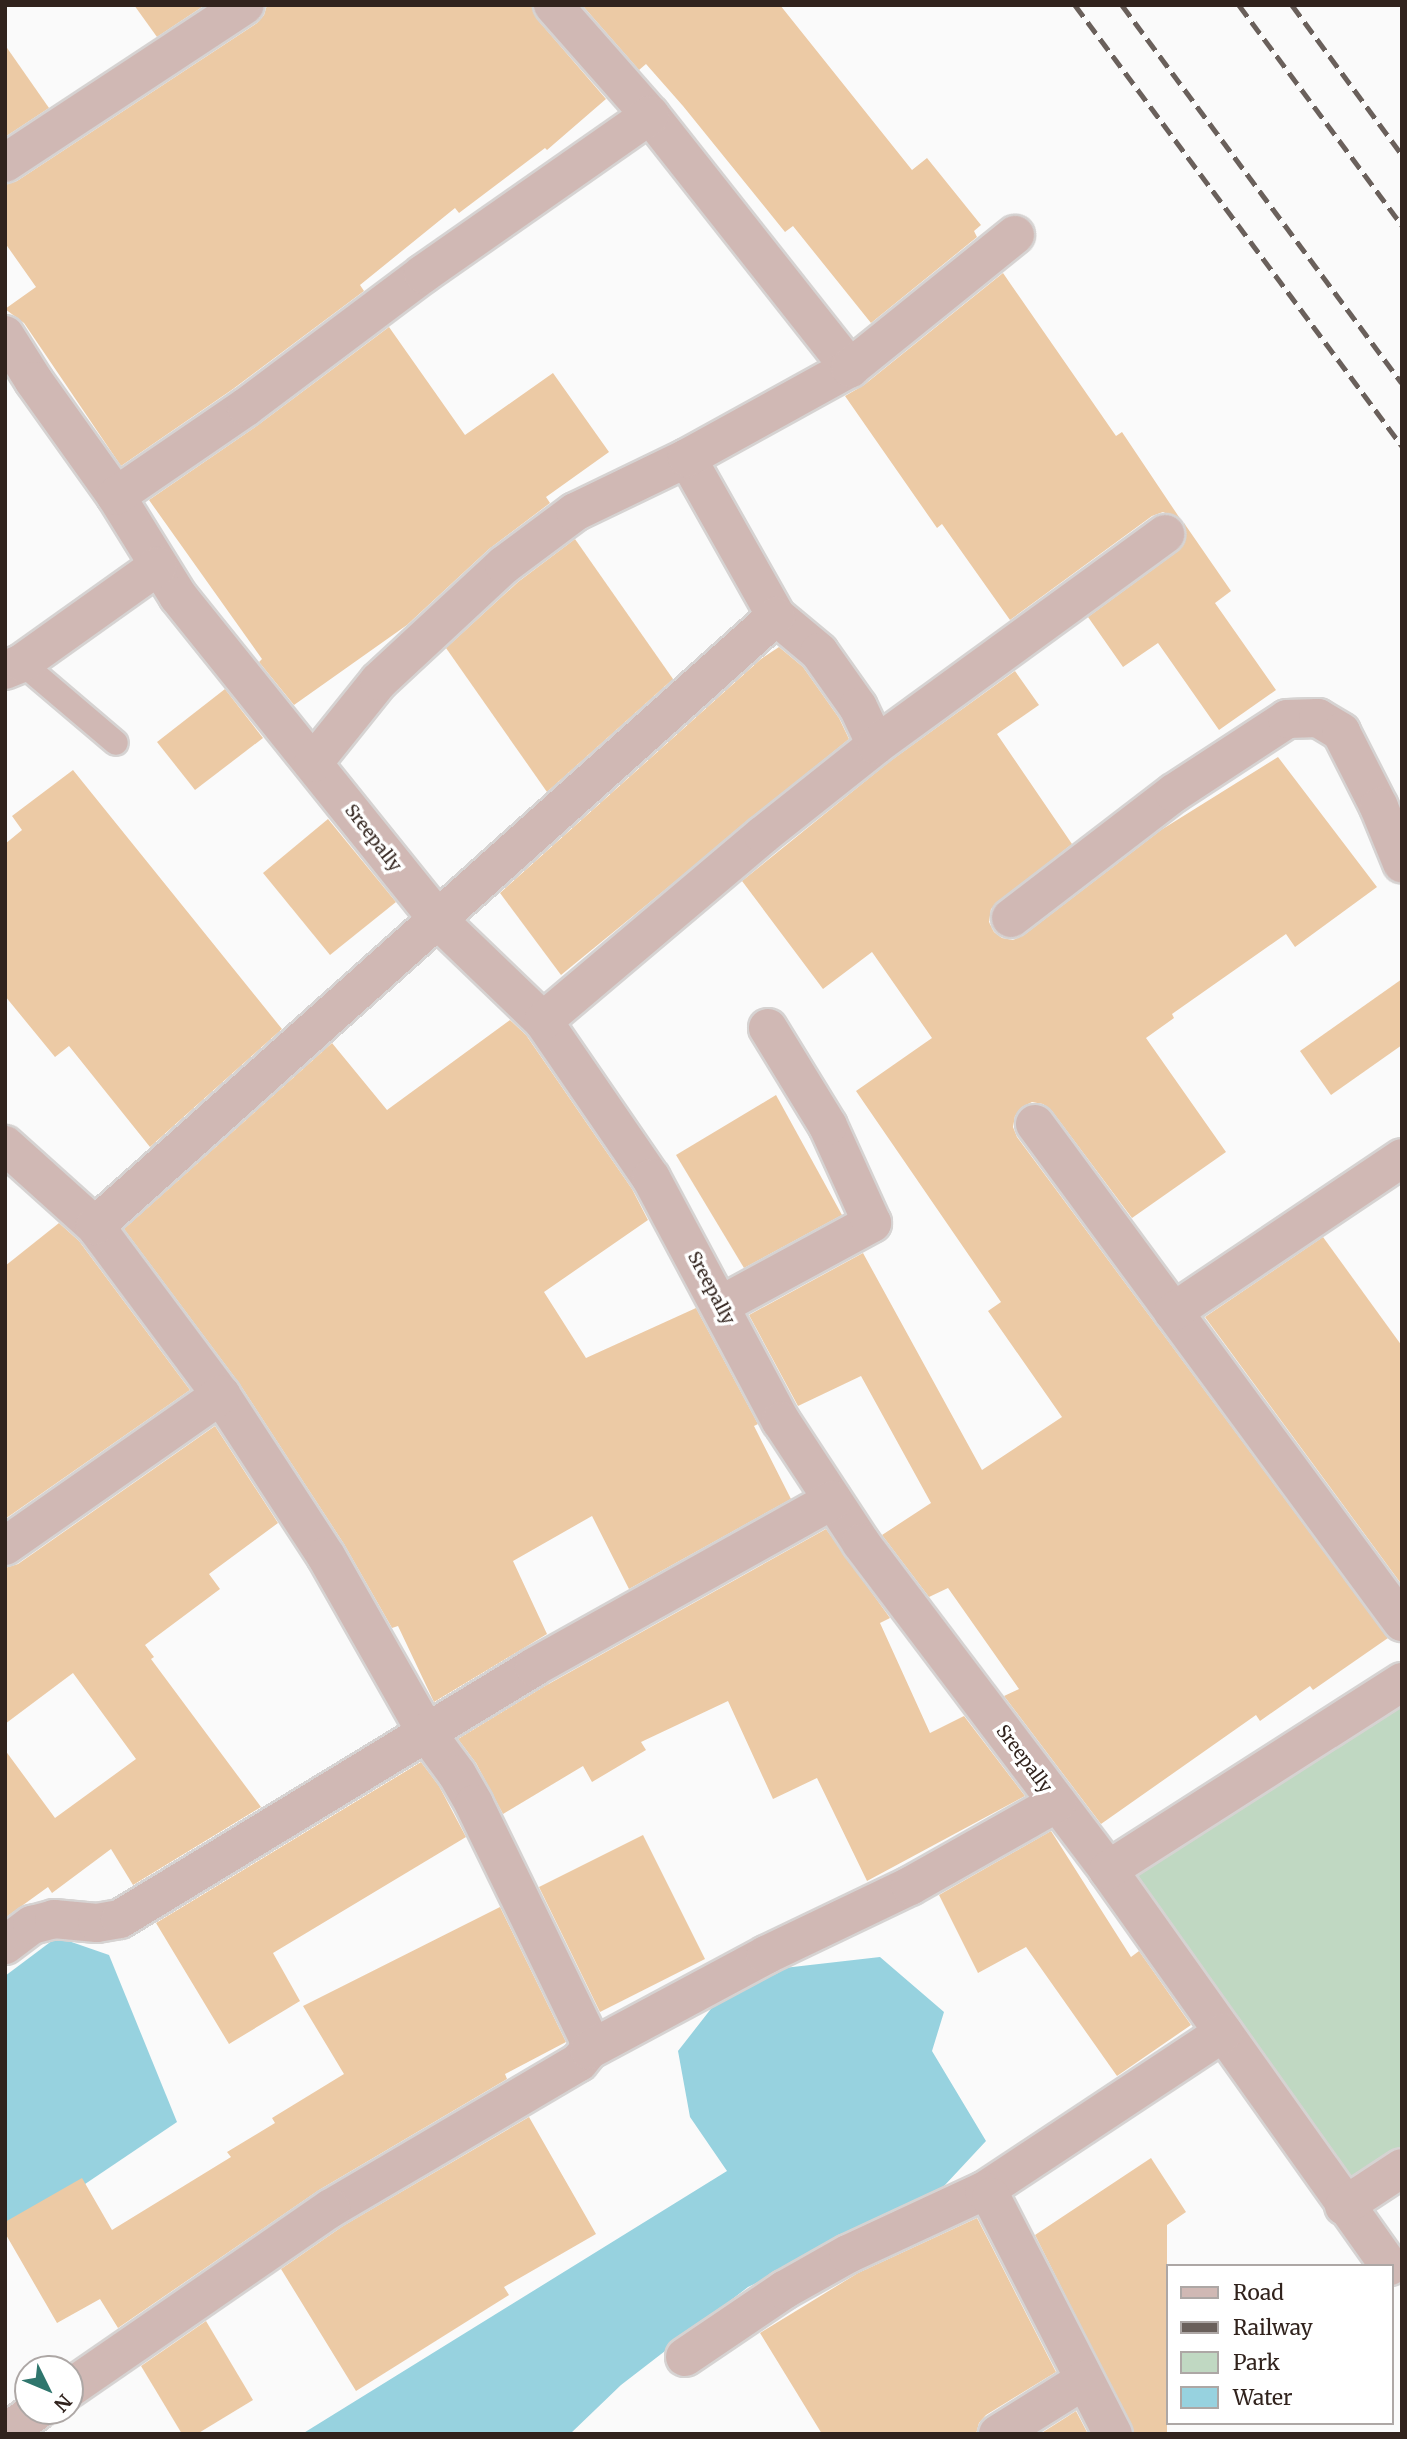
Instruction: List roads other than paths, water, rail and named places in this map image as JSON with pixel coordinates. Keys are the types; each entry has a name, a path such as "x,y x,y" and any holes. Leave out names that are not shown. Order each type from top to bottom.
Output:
{"street":[{"path":"5,163 245,5"},
{"path":"553,5 650,115 850,368"},
{"path":"116,496 246,407 423,274 650,115"},
{"path":"313,763 379,681 504,565 575,512 687,458 850,368 1015,235"},
{"name":"Sreepally","path":"5,335 34,381 116,496 158,566 439,920 543,1021 650,1178 721,1305 780,1421 861,1543 1108,1870 1388,2264"},
{"path":"687,458 776,616 819,652 858,707 876,745"},
{"path":"543,1021 763,835 876,745 1165,534"},
{"path":"14,667 158,566"},
{"path":"95,1226 776,616"},
{"path":"1011,918 1174,793 1287,719 1318,719 1341,732 1379,807 1402,863"},
{"path":"721,1305 872,1223 828,1126 768,1028"},
{"path":"1035,1124 1402,1622"},
{"path":"5,1145 95,1226 221,1395 326,1556 426,1732 457,1774 508,1869 588,2038 589,2050"},
{"path":"1173,1312 1402,1158"},
{"path":"5,1546 221,1395"},
{"path":"5,1945 32,1925 54,1919 97,1923 120,1919 534,1667 833,1500"},
{"path":"1108,1870 1402,1682"},
{"path":"84,2378 331,2208 579,2062 589,2050 766,1955 910,1886 1057,1803"},
{"path":"685,2357 784,2290 848,2254 985,2191 1223,2033"},
{"path":"1344,2206 1402,2168"},
{"path":"985,2191 1113,2434"},
{"path":"998,2434 1084,2380"}],"lane":[{"path":"14,667 116,743"}],"water":[{"path":"57,1937 109,1955 177,2122 5,2238 5,1976"},
{"path":"880,1957 944,2012 932,2051 986,2141 931,2200 748,2287 621,2385 570,2434 302,2434 727,2171 690,2117 678,2051 739,1973"}],"railway":[{"path":"1075,5 1402,446"},
{"path":"1122,5 1402,383"},
{"path":"1239,5 1402,225"},
{"path":"1292,5 1402,155"}]}
